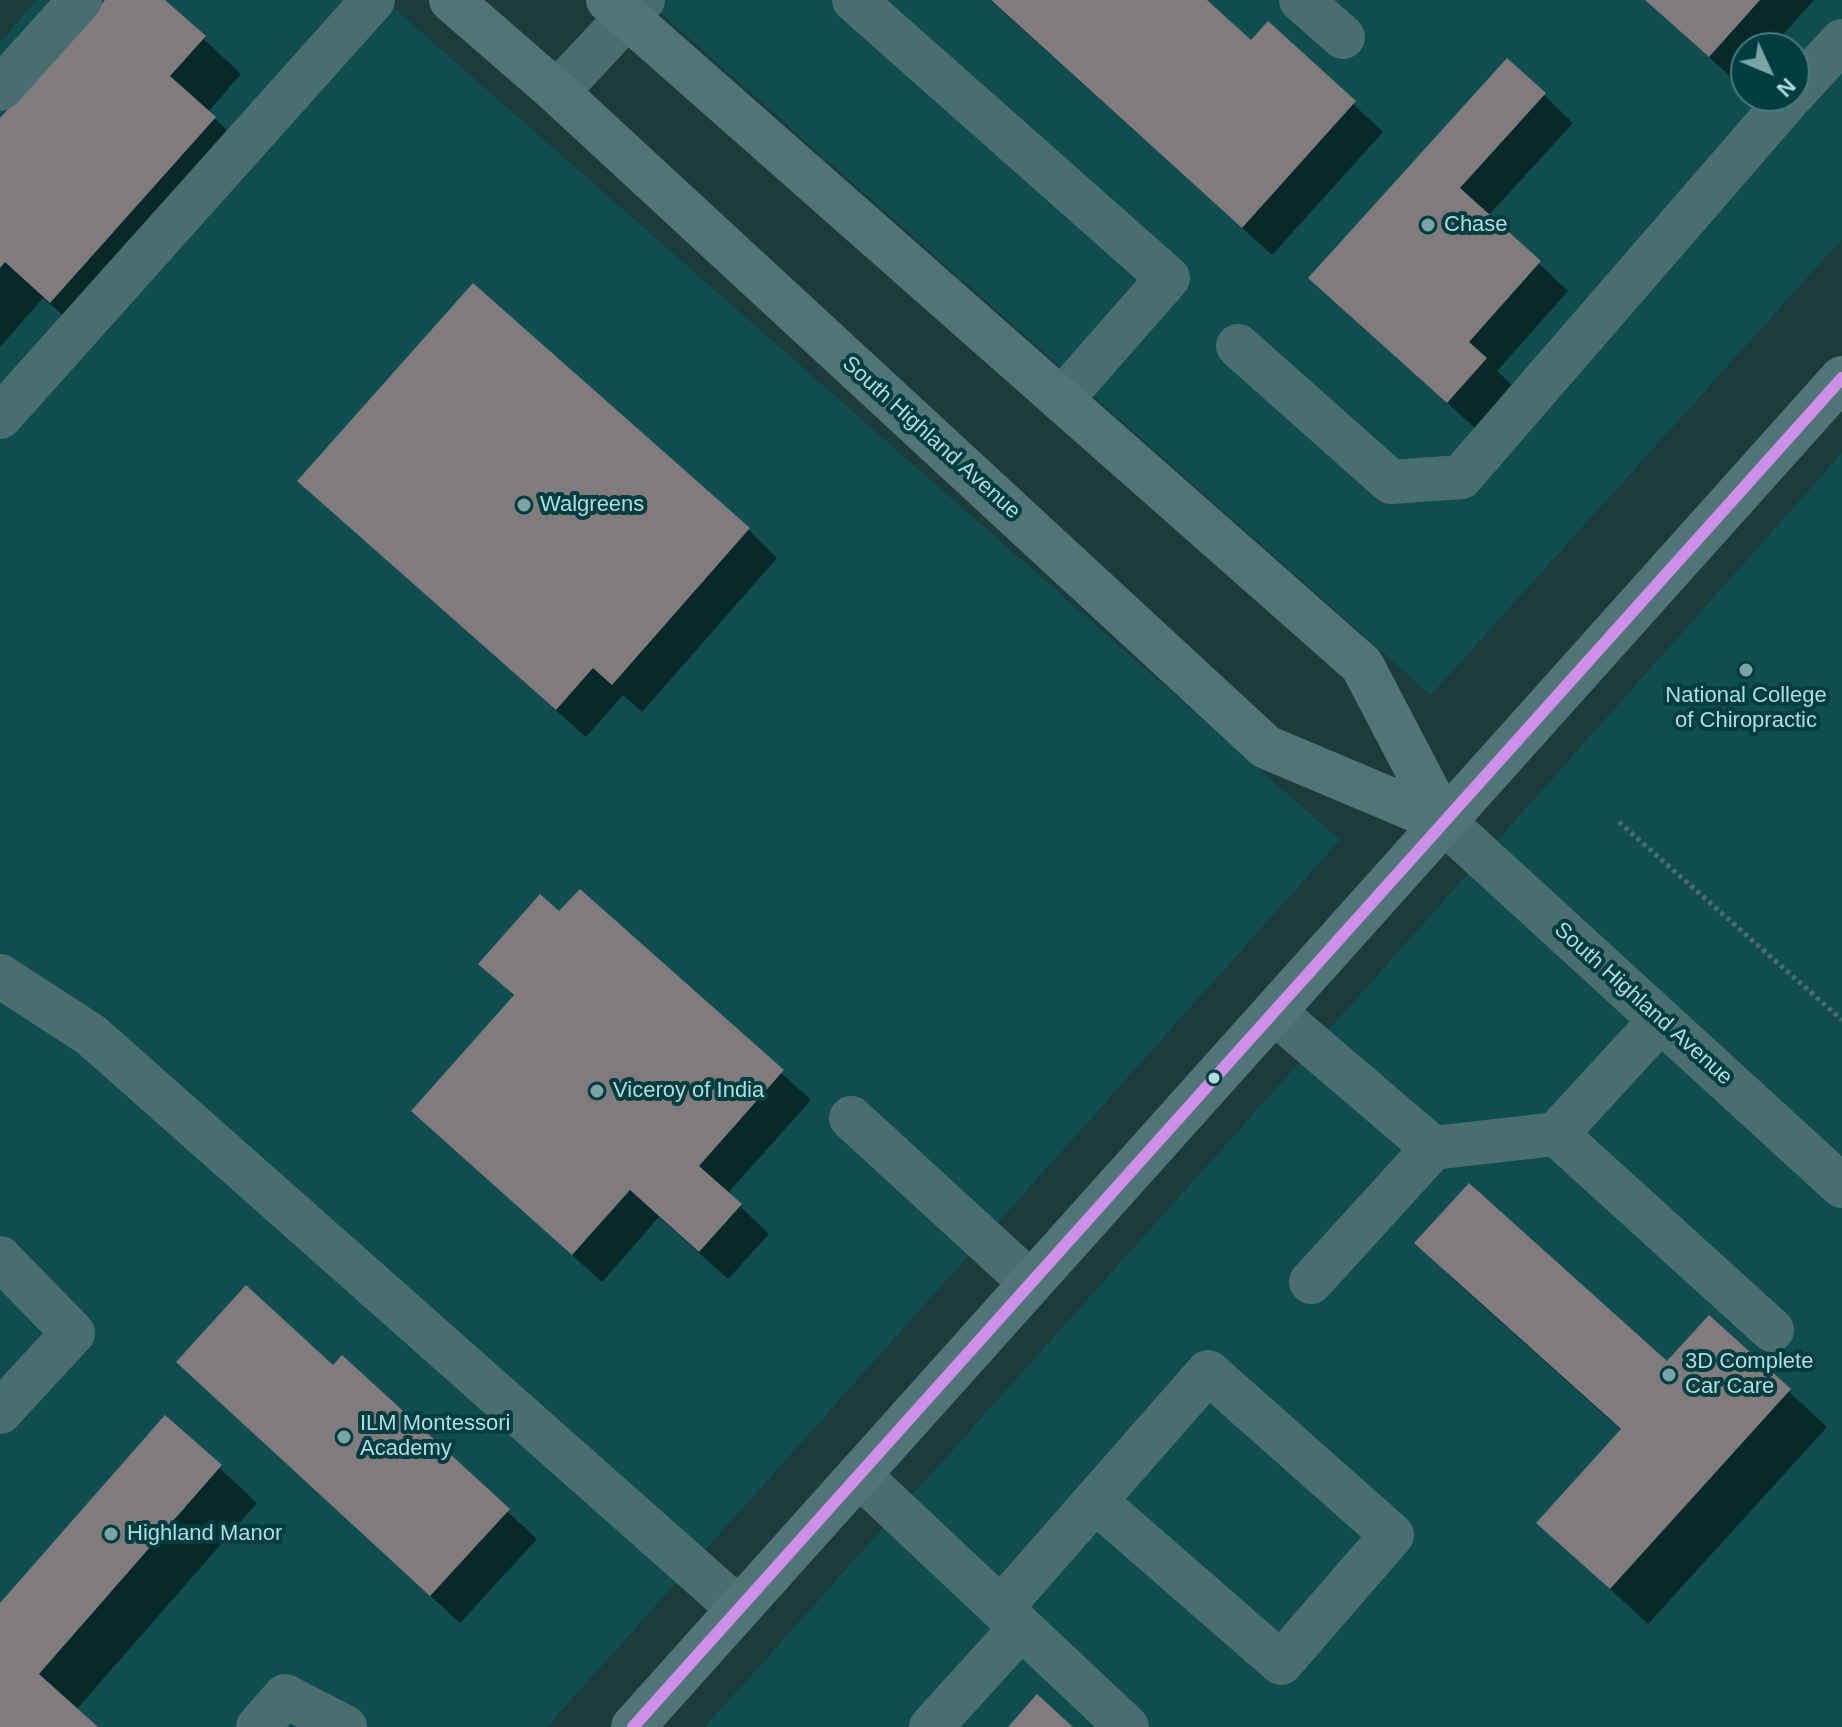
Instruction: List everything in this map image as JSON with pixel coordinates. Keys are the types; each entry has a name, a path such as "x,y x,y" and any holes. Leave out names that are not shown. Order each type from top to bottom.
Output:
{"main road":[{"name":"South Highland Avenue","path":"451,0 557,92 1266,747 1444,822"},
{"name":"South Highland Avenue","path":"626,6 1061,400 1362,665 1444,822"},
{"path":"633,1727 1842,378"}],"street":[{"path":"0,89 80,0"},
{"path":"0,417 373,0"},
{"path":"854,0 1168,278 1061,400"},
{"path":"1301,0 1343,37"},
{"path":"557,92 626,6"},
{"path":"1810,76 1842,41"},
{"path":"1238,346 1391,482 1461,477 1778,112"},
{"name":"South Highland Avenue","path":"1444,822 1842,1186"},
{"path":"0,976 91,1035 739,1609"},
{"path":"1274,1012 1433,1148"},
{"path":"1311,1282 1433,1148 1556,1134 1660,1021"},
{"path":"851,1118 1031,1283"},
{"path":"1556,1134 1772,1330"},
{"path":"0,1258 73,1333 0,1412"},
{"path":"931,1727 1095,1501 1208,1372 1392,1535 1281,1663 1095,1501"},
{"path":"859,1475 1127,1727"},
{"path":"258,1727 285,1696 345,1727"}],"path":[{"path":"1619,822 1842,1020"}],"shaded area":[{"path":"37,0 385,0 1340,840 547,1727 0,1727 0,42"},
{"path":"646,0 1842,0 1842,239 1431,695"},
{"path":"1842,453 1842,1727 705,1727 1457,886"}],"building":[{"path":"105,0 165,0 206,36 170,76 216,117 50,303 5,262 0,268 0,118"},
{"path":"991,0 1207,0 1251,40 1268,21 1356,101 1242,228"},
{"path":"1645,0 1760,0 1709,57"},
{"name":"Chase","path":"1507,58 1546,93 1460,188 1541,261 1469,342 1487,358 1447,403 1308,278"},
{"name":"Walgreens","path":"473,283 750,528 612,685 593,668 556,710 297,481"},
{"name":"Viceroy of India","path":"580,889 784,1070 699,1166 742,1204 699,1252 630,1190 572,1255 411,1111 514,995 478,964 540,894 559,911"},
{"name":"3D Complete Car Care","path":"1469,1183 1667,1361 1709,1315 1791,1389 1610,1589 1536,1523 1621,1429 1414,1243"},
{"name":"ILM Montessori Academy","path":"246,1285 333,1365 342,1355 510,1509 430,1596 176,1362"},
{"name":"Highland Manor","path":"165,1415 222,1465 39,1674 98,1727 0,1727 0,1603"},
{"path":"1037,1694 1073,1727 1008,1727"}],"transit line":[{"path":"633,1727 1842,378"}],"place":[{"name":"Chase","path":"1428,225"},
{"name":"Walgreens","path":"524,505"},
{"name":"National College of Chiropractic","path":"1746,670"},
{"name":"Viceroy of India","path":"597,1091"},
{"name":"3D Complete Car Care","path":"1669,1375"},
{"name":"ILM Montessori Academy","path":"344,1437"},
{"name":"Highland Manor","path":"111,1534"}]}
